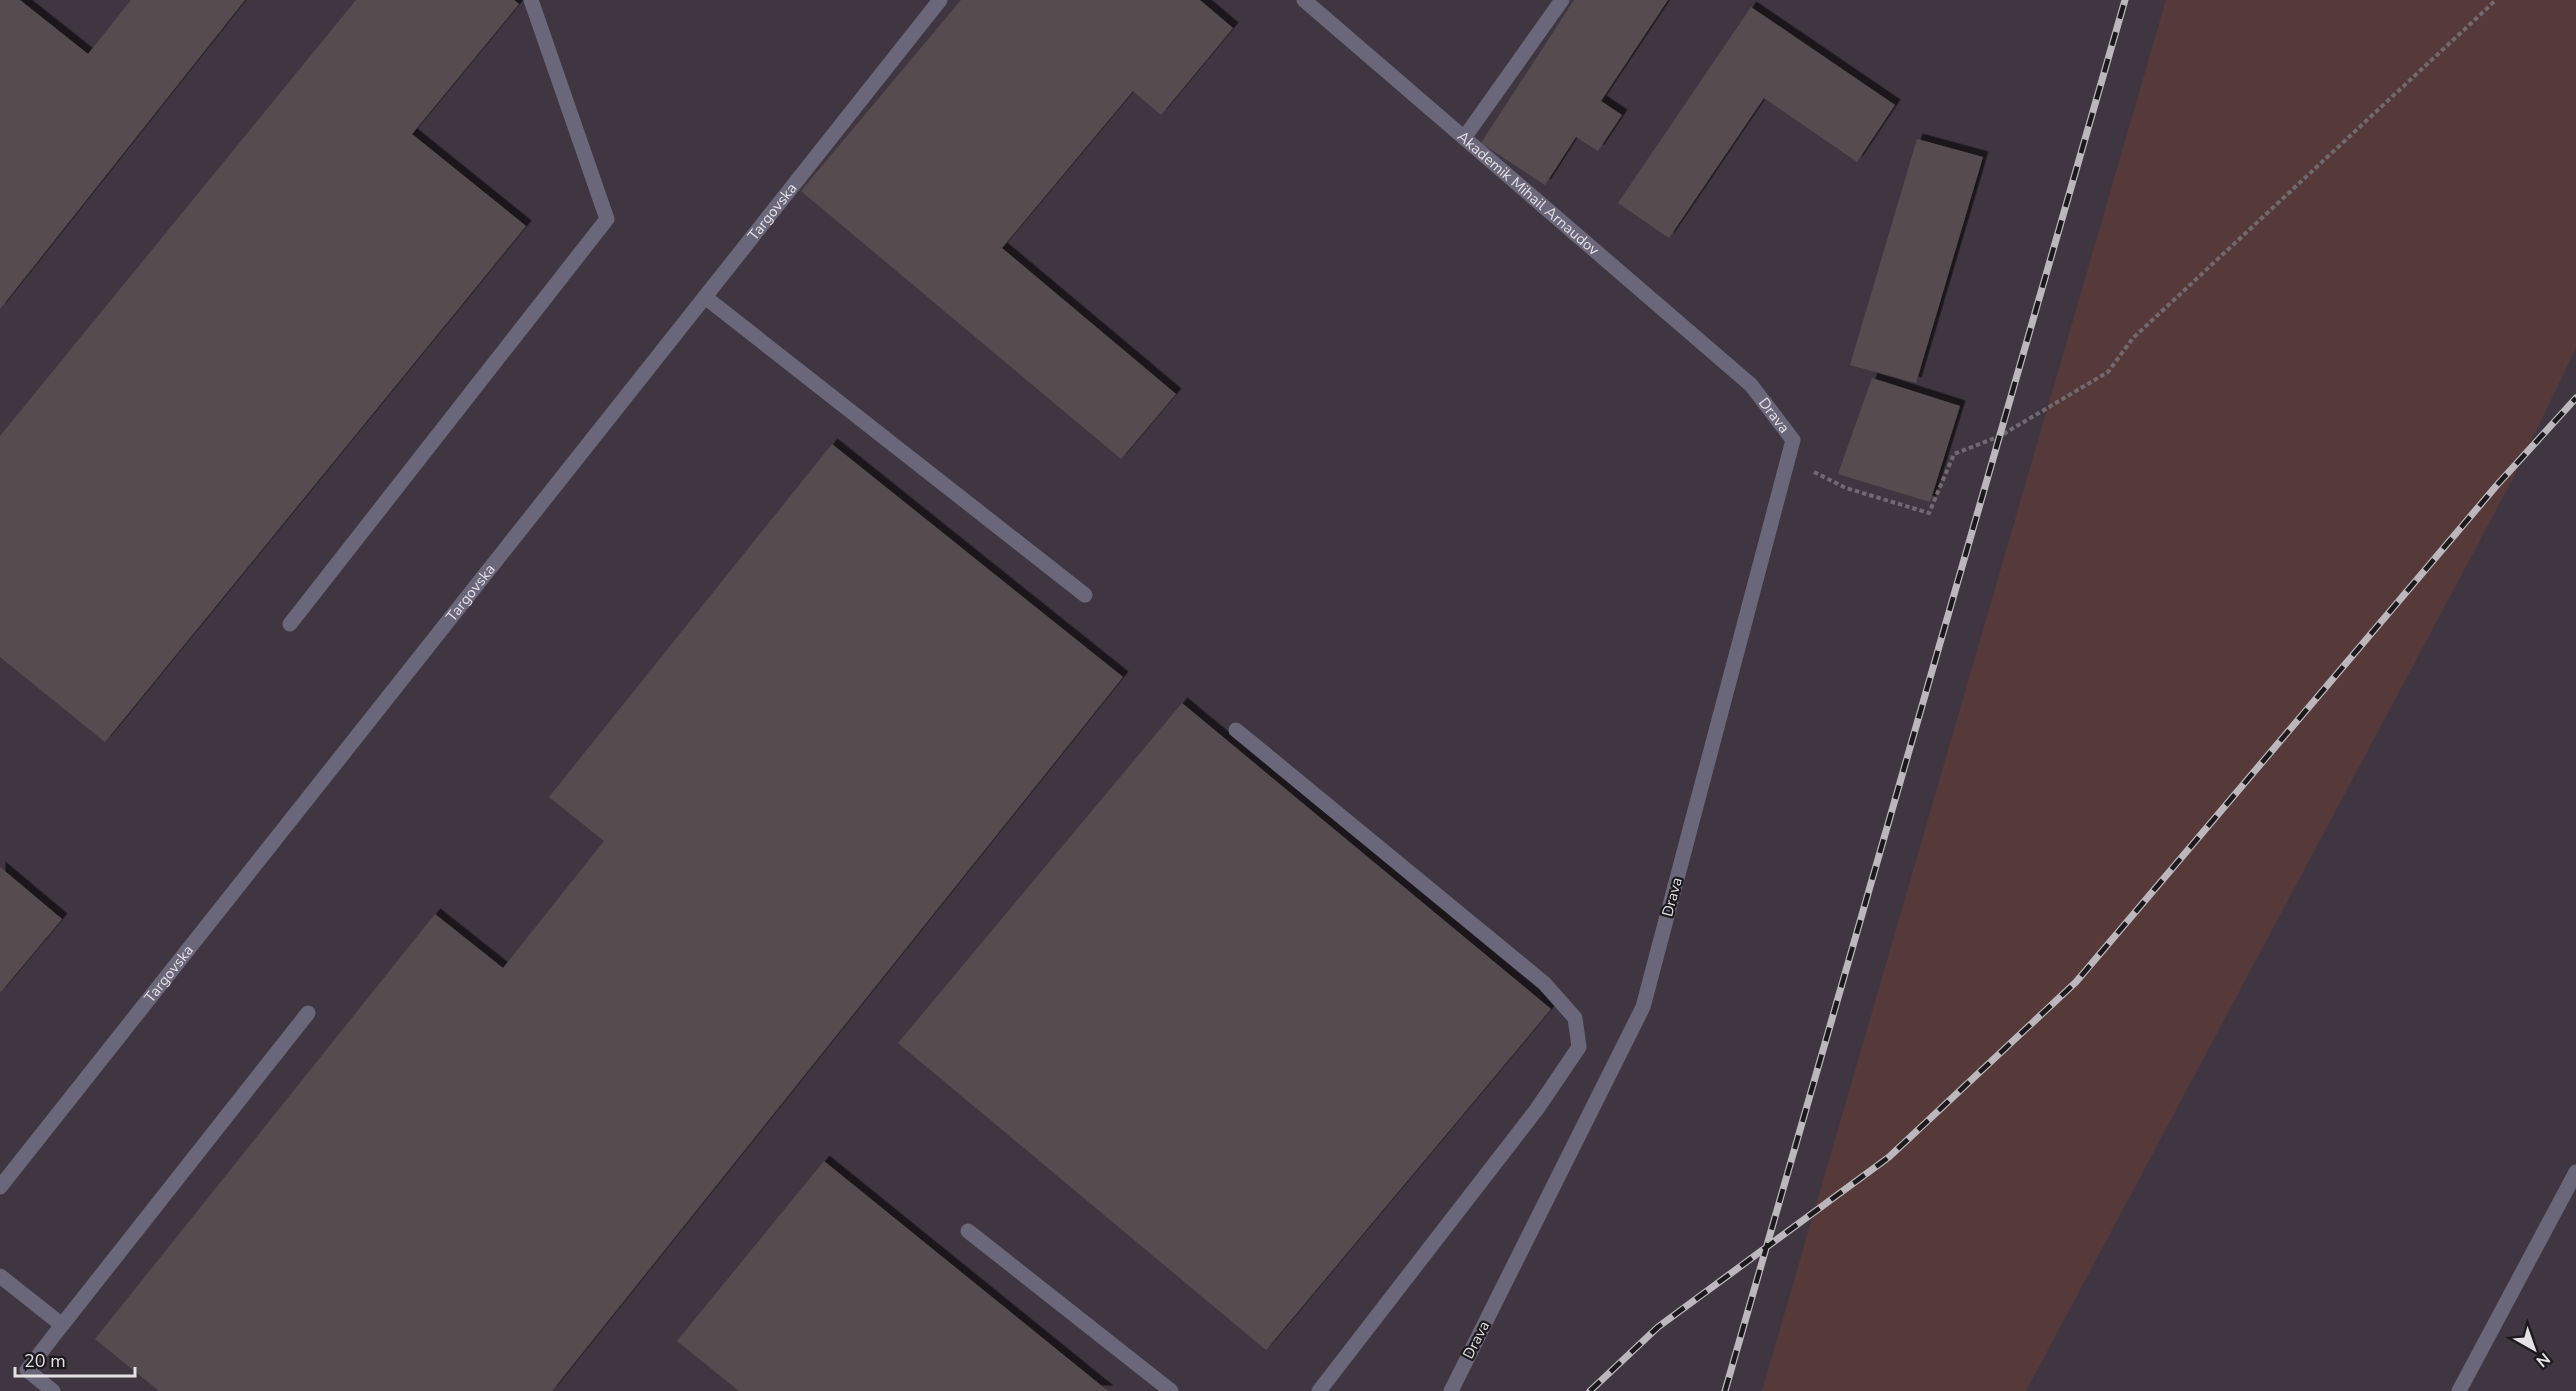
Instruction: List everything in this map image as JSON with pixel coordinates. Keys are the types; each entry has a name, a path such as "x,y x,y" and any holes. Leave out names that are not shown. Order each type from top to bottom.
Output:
{"street":[{"path":"290,624 607,219 531,0"},
{"name":"Targovska","path":"0,1187 940,0"},
{"name":"Akademik Mihail Arnaudov","path":"1304,0 1751,385"},
{"path":"1464,138 1562,0"},
{"path":"705,297 1085,596"},
{"name":"Drava","path":"1451,1391 1643,1007 1793,440 1751,385"},
{"path":"1236,730 1544,984 1575,1018 1579,1047 1537,1109 1319,1391"},
{"path":"53,1391 27,1370 308,1013"},
{"path":"2459,1391 2576,1172"},
{"path":"968,1231 1171,1391"},
{"path":"0,1276 62,1325"}],"path":[{"path":"1788,459 1846,488 1929,513 1954,454 2000,436 2108,372 2133,338 2496,0"}],"shaded area":[{"path":"0,0 2576,0 2576,1391 0,1391"},
{"path":"2166,0 2576,0 2576,348 2511,482 2026,1391 1762,1391"}],"building":[{"path":"0,0 20,0 88,54 131,0 245,0 0,309"},
{"path":"356,0 514,0 519,4 412,134 526,226 105,742 0,657 0,436"},
{"path":"961,0 1200,0 1233,28 1161,115 1133,91 1002,248 1176,394 1121,459 801,191"},
{"path":"1574,0 1668,0 1601,101 1622,115 1598,151 1576,137 1545,185 1481,143"},
{"path":"1751,7 1895,105 1857,162 1764,98 1669,238 1618,203"},
{"path":"1917,139 1983,157 1916,383 1850,365"},
{"path":"1872,378 1960,406 1930,502 1838,474"},
{"path":"832,444 1123,677 552,1391 159,1391 95,1339 435,914 503,968 604,841 549,797"},
{"path":"1182,703 1551,1009 1266,1350 898,1043"},
{"path":"0,867 62,919 0,993"},
{"path":"824,1161 1108,1391 739,1391 677,1341"}],"railway":[{"path":"1725,1391 2125,0"},
{"path":"1590,1391 1658,1327 1889,1157 2076,982 2497,485 2576,398"}]}
